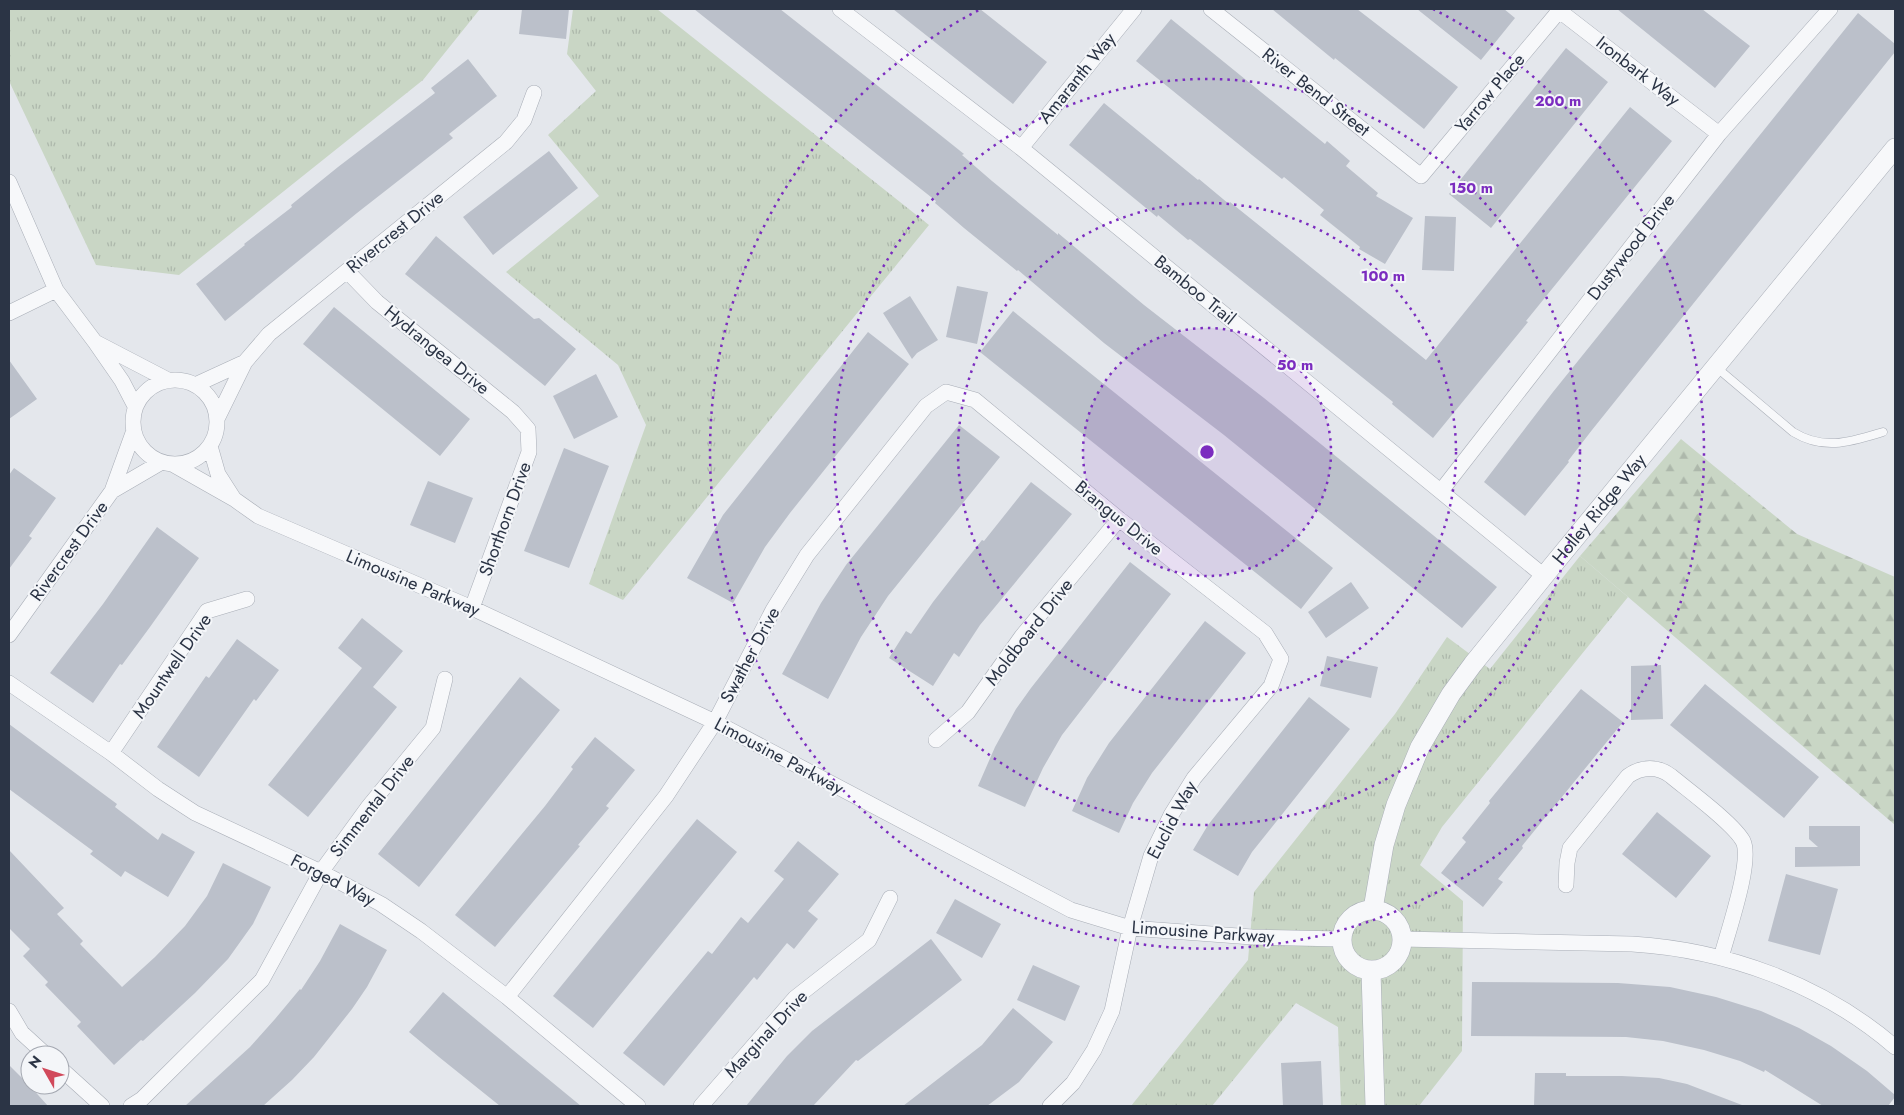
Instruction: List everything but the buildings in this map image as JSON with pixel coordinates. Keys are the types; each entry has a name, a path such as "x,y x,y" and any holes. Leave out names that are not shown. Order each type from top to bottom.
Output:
{"street":[{"name":"Bamboo Trail","path":"840,9 1021,148 1544,576"},
{"name":"Amaranth Way","path":"1021,148 1134,9"},
{"name":"River Bend Street","path":"1210,9 1421,176"},
{"name":"Dustywood Drive","path":"1441,491 1719,134 1830,9"},
{"name":"Yarrow Place","path":"1421,176 1558,10"},
{"name":"Ironbark Way","path":"1558,10 1719,134"},
{"name":"Rivercrest Drive","path":"217,419 245,362 269,334 506,142 524,120 534,93"},
{"name":"Holley Ridge Way","path":"1373,909 1389,824 1420,747 1440,712 1463,679 1544,576 1895,148"},
{"path":"9,182 56,290 122,381 135,406"},
{"name":"Hydrangea Drive","path":"347,271 377,302 513,412 528,429"},
{"path":"9,313 56,290"},
{"path":"95,342 168,380"},
{"name":"Rivercrest Drive","path":"195,385 245,362"},
{"path":"168,380 182,380 195,385 206,394 214,406 217,419 216,434 210,446 200,456 188,463 167,464 148,456 139,446 133,433 132,419 135,406 143,394 154,385 168,380"},
{"name":"Brangus Drive","path":"946,392 975,400 1119,519 1265,633 1281,659"},
{"name":"Swather Drive","path":"506,997 666,796 716,722 773,610 806,555 926,406 946,392"},
{"name":"Shorthorn Drive","path":"472,608 529,452 528,429"},
{"name":"Rivercrest Drive","path":"9,635 112,491 133,433"},
{"name":"Limousine Parkway","path":"210,446 218,474 234,499"},
{"name":"Rivercrest Drive","path":"112,491 167,464"},
{"name":"Limousine Parkway","path":"167,464 234,499 258,516 472,608 716,722 1071,910 1130,928 1252,937 1341,939"},
{"name":"Moldboard Drive","path":"936,740 968,712 1022,636 1119,519"},
{"name":"Mountwell Drive","path":"111,753 207,611 247,599"},
{"name":"Euclid Way","path":"1050,1106 1073,1083 1094,1050 1112,1011 1130,928 1151,856 1171,814 1194,778 1271,686 1281,659"},
{"name":"Simmental Drive","path":"131,1106 142,1099 262,980 321,872 370,806 433,728 445,679"},
{"name":"Forged Way","path":"9,683 111,753 158,789 195,813 321,872 381,904 421,930 506,997 638,1106"},
{"path":"1566,884 1570,848 1628,776 1633,772 1647,768 1661,770 1671,776 1727,824 1743,843 1745,849 1744,869 1721,958"},
{"name":"Marginal Drive","path":"701,1106 795,998 869,940 890,898"},
{"path":"1373,909 1394,918 1401,932 1402,940 1398,955 1393,962 1379,970 1371,971 1361,969 1346,958 1341,939 1348,921 1355,914 1373,909"},
{"path":"1402,940 1632,944 1721,958 1770,973 1810,991 1857,1018 1895,1047"},
{"path":"1371,971 1376,1106"},
{"path":"9,1011 22,1033 35,1045"},
{"path":"70,1077 102,1106"}],"lane":[{"path":"1716,367 1793,432 1804,438 1819,443 1848,442 1883,432"}],"green space":[{"path":"9,9 480,9 423,80 179,275 96,265 9,81"},
{"path":"573,9 657,9 929,225 623,600 589,584 646,425 618,365 506,272 599,196 548,135 596,91 567,54"},
{"path":"1681,439 1797,534 1895,577 1895,825 1580,556"},
{"path":"1580,556 1628,597 1442,827 1420,865 1463,901 1462,1051 1419,1106 1341,1106 1338,1027 1296,1003 1212,1106 1131,1106 1248,960 1254,892 1395,714 1447,637 1490,669"}]}
